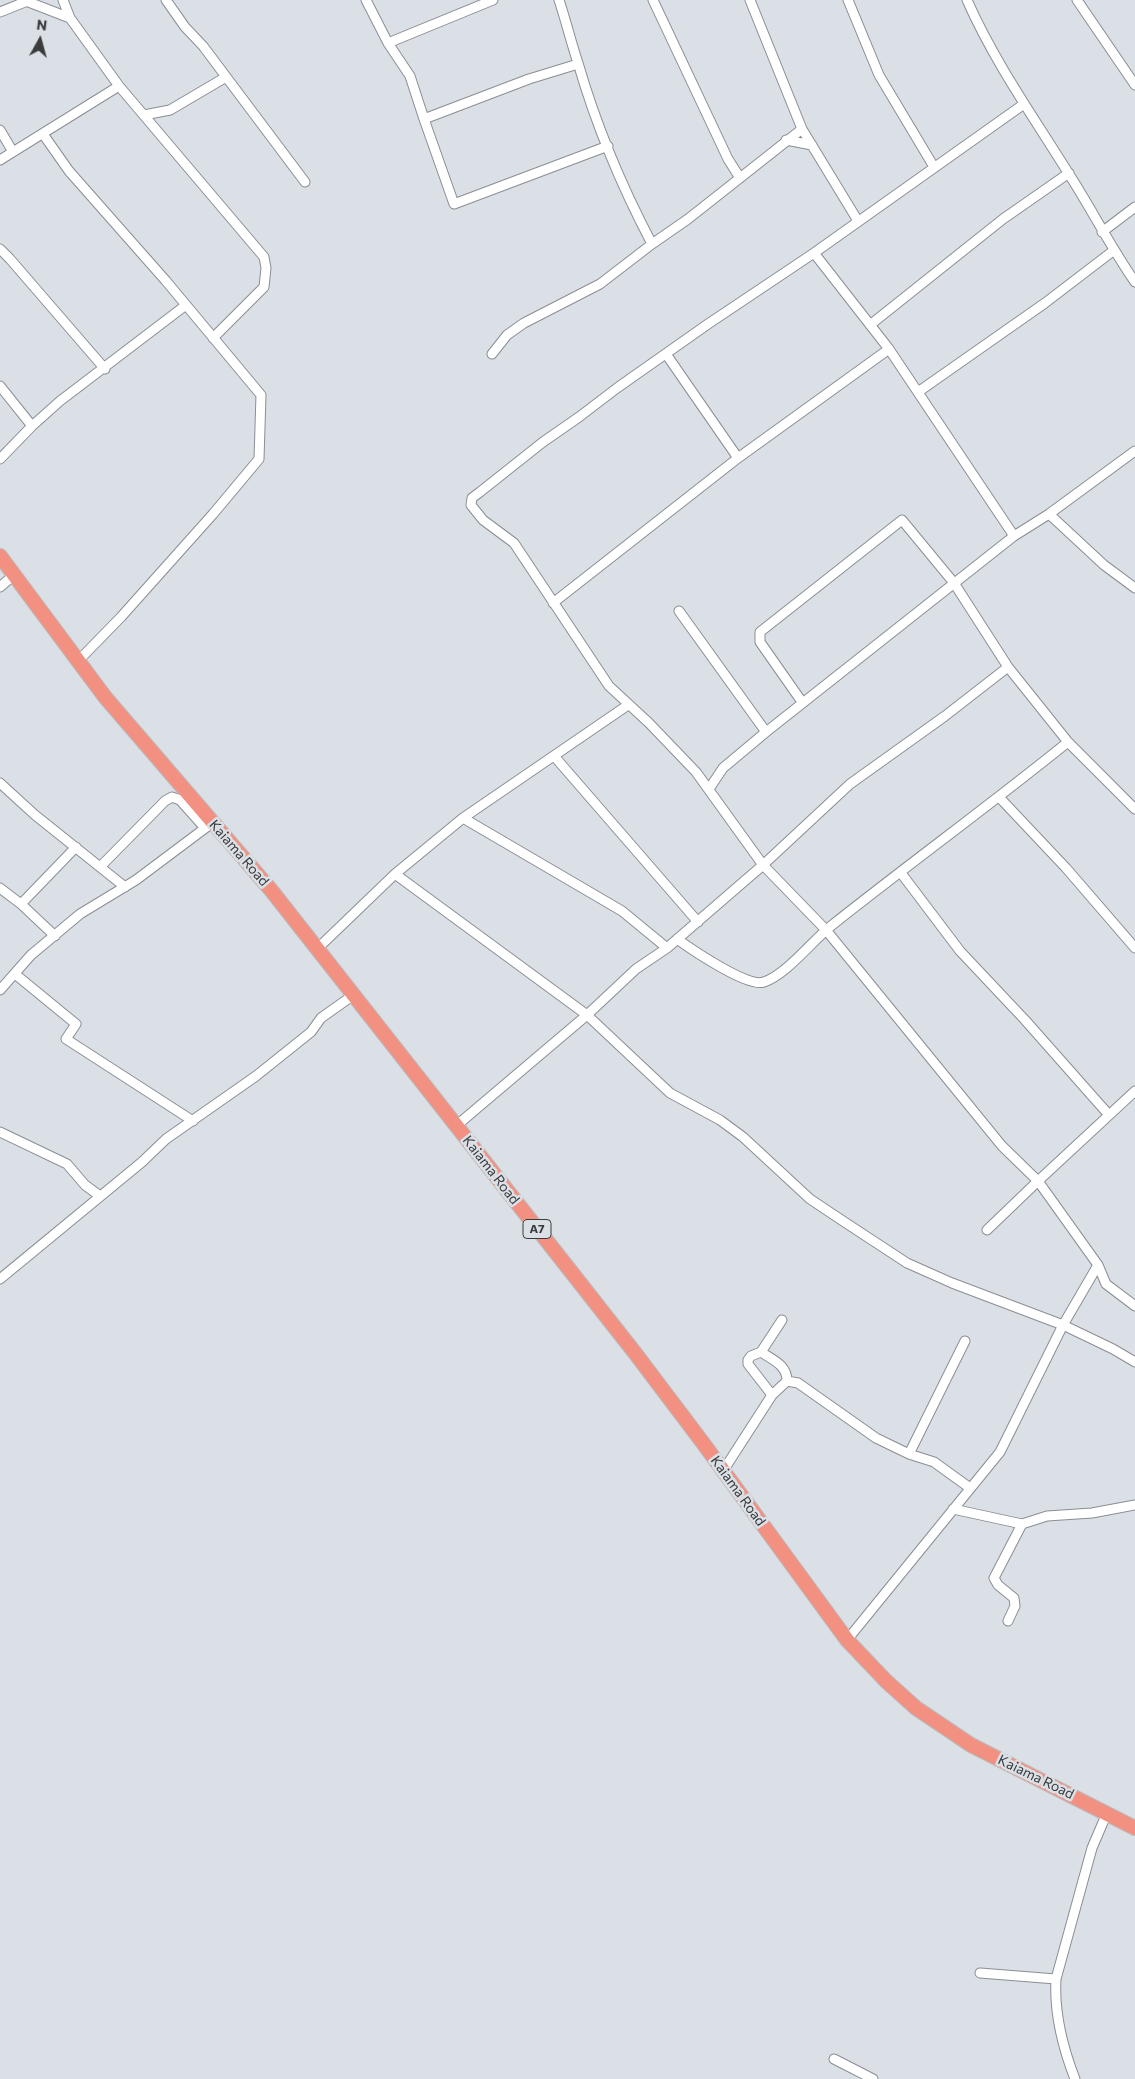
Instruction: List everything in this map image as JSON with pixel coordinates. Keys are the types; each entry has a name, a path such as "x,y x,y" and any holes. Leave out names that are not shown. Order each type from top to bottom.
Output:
{"highway":[{"name":"Kaiama Road","path":"0,556 105,697 208,825 271,890 352,996 635,1353 847,1640 902,1696 949,1732 1135,1828"}],"street":[{"path":"63,0 70,18 120,86 264,257 266,268 264,287 213,338"},
{"path":"166,0 305,182"},
{"path":"366,0 388,43 410,76 454,204 608,146"},
{"path":"388,43 494,0"},
{"path":"560,0 578,64 608,146 639,220 652,244"},
{"path":"653,0 728,159 740,178"},
{"path":"750,0 802,128 858,221"},
{"path":"848,0 880,75 934,167"},
{"path":"967,0 983,36 1069,173 1113,251 1135,282"},
{"path":"0,12 28,1 70,18"},
{"path":"1081,1 1135,86"},
{"path":"424,119 529,79 578,64"},
{"path":"144,115 170,110 226,77"},
{"path":"0,160 120,86"},
{"path":"1024,104 814,253 708,324 543,442 472,498 471,505 474,511 514,543 609,686 696,772 763,865 826,930 1002,1146 1038,1180 1098,1265 1106,1284 1135,1306"},
{"path":"492,354 507,335 524,323 600,284 688,219 802,128"},
{"path":"0,130 13,152"},
{"path":"43,134 69,171 186,305 261,395 259,459 200,529 121,617 79,660"},
{"path":"786,140 812,145"},
{"path":"870,325 1003,219 1069,173"},
{"path":"1102,232 1135,207"},
{"path":"0,249 105,369"},
{"path":"918,392 1046,303 1113,251"},
{"path":"814,253 889,349 1014,536"},
{"path":"0,459 60,401 105,369 186,305"},
{"path":"553,604 738,458 889,349"},
{"path":"666,354 738,458"},
{"path":"0,386 32,426"},
{"path":"709,790 723,768 802,702 1014,536 1049,514 1135,451"},
{"path":"1049,514 1104,565 1135,588"},
{"path":"802,702 760,642 760,632 902,520 954,584 1008,668 1068,742 1135,809"},
{"path":"0,588 15,574"},
{"path":"679,611 766,732"},
{"path":"456,1126 587,1015 636,969 667,948 698,922 850,784 1008,668"},
{"path":"317,949 394,874 463,818 628,705"},
{"path":"677,939 709,961 752,982 764,982 787,967 826,930 1068,742"},
{"path":"554,756 698,922"},
{"path":"0,783 22,804 125,887"},
{"path":"999,797 1066,868 1135,948"},
{"path":"0,990 32,955 80,914 125,887 208,825 180,800 172,798 165,802 100,867"},
{"path":"463,818 622,911 667,948"},
{"path":"21,904 76,847"},
{"path":"900,873 960,951 1109,1114"},
{"path":"394,874 587,1015 670,1093 720,1120 743,1137 810,1199 907,1263 952,1283 1063,1325 1113,1349 1135,1362"},
{"path":"0,888 21,904 55,936"},
{"path":"14,974 76,1024 66,1039 193,1121"},
{"path":"0,1279 142,1162 166,1139 256,1076 311,1032 321,1018 352,996"},
{"path":"988,1230 1038,1180 1135,1091"},
{"path":"0,1132 67,1164 85,1185 100,1196"},
{"path":"847,1640 1000,1452 1063,1325 1098,1265"},
{"path":"772,1395 748,1364 748,1360 751,1356 761,1352 782,1320"},
{"path":"909,1454 965,1342"},
{"path":"723,1471 772,1395 787,1380 787,1373 782,1366 761,1352"},
{"path":"787,1380 798,1384 876,1438 909,1454 934,1462 970,1488"},
{"path":"953,1509 1022,1524 1047,1516 1092,1513 1135,1505"},
{"path":"1008,1621 1015,1606 1014,1598 998,1585 994,1578 1022,1524"},
{"path":"1075,2079 1062,2039 1055,1990 1056,1979 1092,1848 1107,1813"},
{"path":"980,1974 1056,1979"},
{"path":"834,2059 873,2079"}]}
